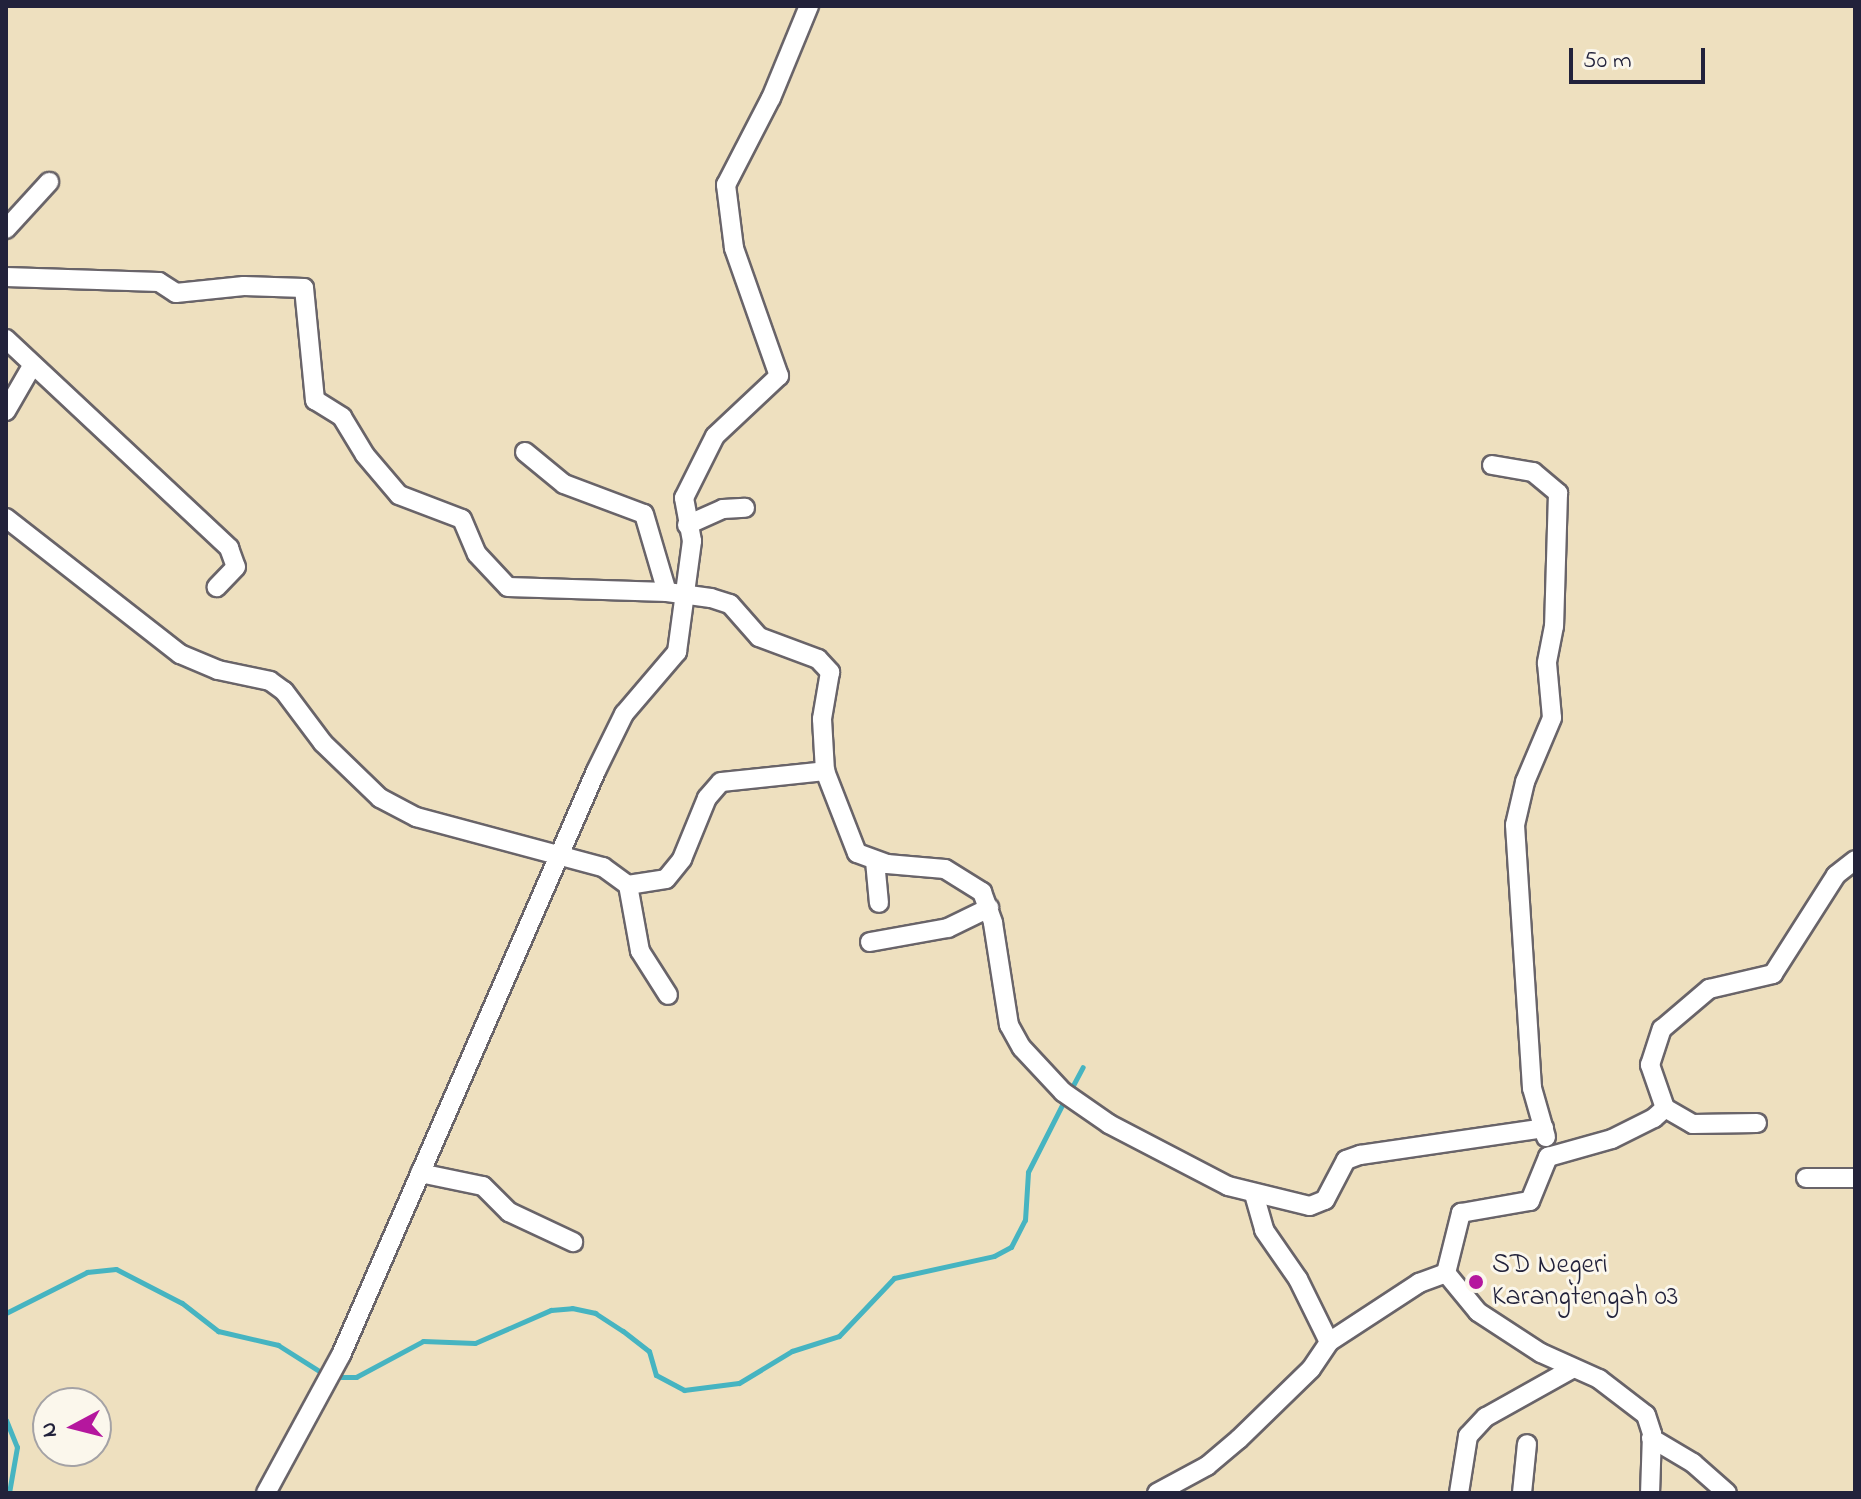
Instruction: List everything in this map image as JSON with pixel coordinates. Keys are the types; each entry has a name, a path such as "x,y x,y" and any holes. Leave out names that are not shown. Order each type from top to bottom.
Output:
{"street":[{"path":"266,1493 341,1355 556,856 624,714 677,652 692,541 684,498 715,436 779,376 734,248 726,185 771,98 809,6"},
{"path":"6,229 49,182"},
{"path":"6,277 159,282 176,293 244,286 304,288 315,400 342,417 365,455 399,495 462,519 477,554 508,587 687,594 730,604 759,637 818,659 830,672 822,719 825,771 857,853 875,861 945,869 968,879 989,908 1009,1025 1022,1048 1070,1097 1188,1165 1254,1194 1310,1206 1325,1200 1346,1160 1360,1155 1544,1128"},
{"path":"6,339 229,548 236,567 217,587"},
{"path":"6,411 32,366"},
{"path":"525,452 564,484 644,514 667,592"},
{"path":"1446,1273 1461,1213 1530,1201 1548,1157 1544,1128 1532,1088 1515,825 1525,782 1552,718 1547,663 1554,626 1558,493 1533,472 1492,465"},
{"path":"687,525 723,509 745,508"},
{"path":"6,518 180,654 218,670 270,681 284,691 323,743 380,798 416,817 603,867 628,885 640,951 668,995"},
{"path":"628,885 666,879 682,859 707,798 721,782 825,771"},
{"path":"1757,1123 1693,1124 1665,1108 1650,1065 1662,1029 1709,989 1773,974 1836,875 1855,860"},
{"path":"875,861 879,903"},
{"path":"870,942 948,928 989,908"},
{"path":"1548,1157 1612,1139 1665,1108"},
{"path":"420,1173 483,1186 509,1212 573,1242"},
{"path":"1806,1178 1855,1178"},
{"path":"1254,1194 1264,1230 1298,1279 1329,1342"},
{"path":"1157,1493 1207,1466 1239,1439 1311,1369 1329,1342 1419,1283 1446,1273"},
{"path":"1446,1273 1478,1312 1572,1369 1629,1398 1646,1415 1651,1438 1650,1493"},
{"path":"1459,1493 1468,1436 1486,1417 1572,1369"},
{"path":"1651,1438 1693,1463 1727,1493"},
{"path":"1522,1493 1527,1444"}],"waterway":[{"path":"1070,1091 1083,1067"},
{"path":"333,1377 356,1377 423,1341 475,1343 551,1310 572,1308 595,1313 623,1331 649,1351 656,1375 684,1390 739,1383 792,1351 839,1336 894,1278 994,1256 1011,1247 1025,1220 1028,1172 1065,1099"},
{"path":"6,1313 87,1272 116,1269 182,1303 218,1331 278,1345 324,1374"},
{"path":"6,1420 17,1447 9,1493"}],"place":[{"name":"SD Negeri Karangtengah 03","path":"1476,1282"}]}
